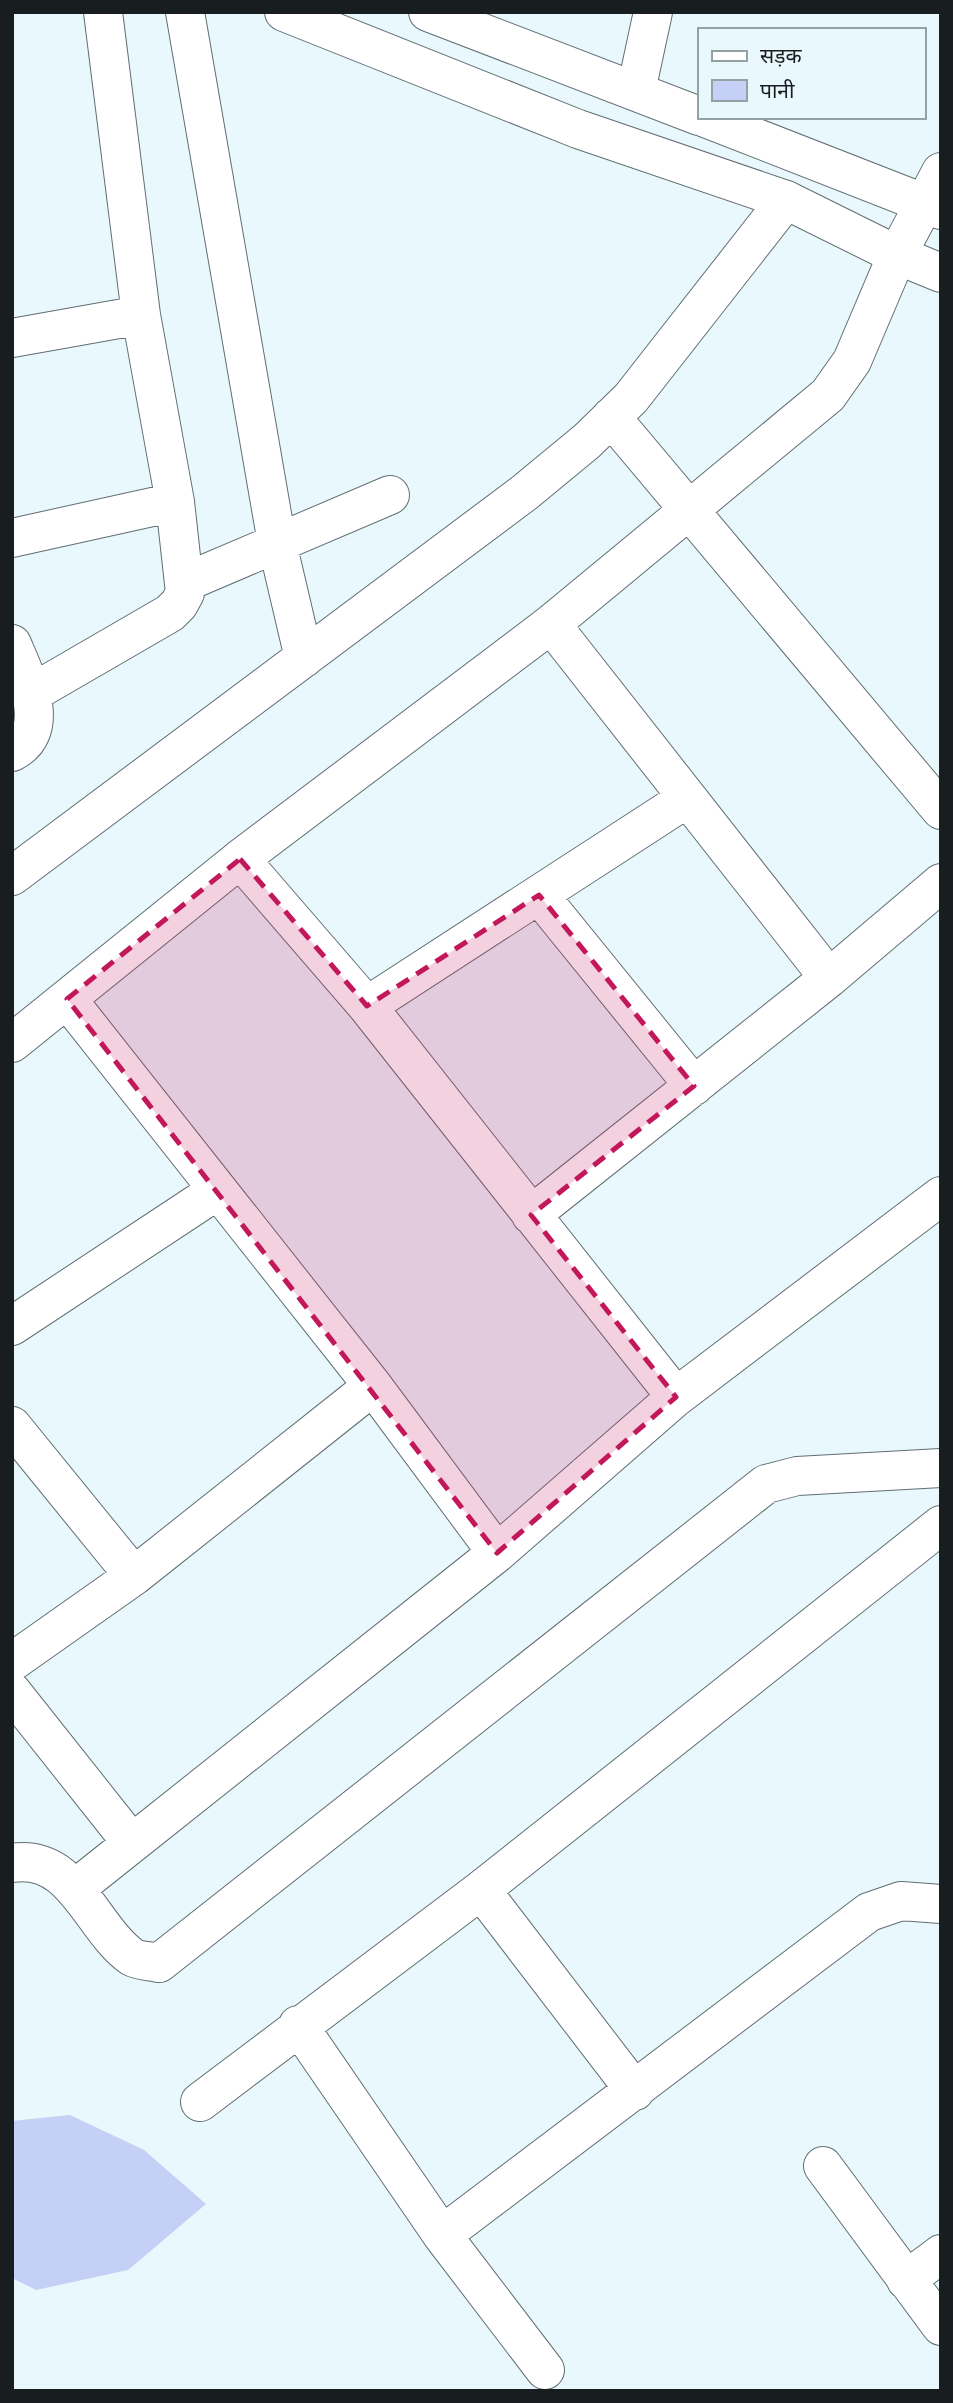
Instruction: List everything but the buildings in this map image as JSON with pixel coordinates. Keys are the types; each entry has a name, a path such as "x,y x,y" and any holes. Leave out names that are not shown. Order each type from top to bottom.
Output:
{"street":[{"path":"32,693 170,613 179,604 186,582 175,502 141,315 103,12"},
{"path":"185,12 277,543 304,657"},
{"path":"284,12 578,129 786,200 897,255 941,273"},
{"path":"428,12 698,116"},
{"path":"636,91 653,12"},
{"path":"12,1043 240,859 551,624 828,395 852,361 897,255 936,195 707,119"},
{"path":"12,876 524,493 611,417 679,338 786,200"},
{"path":"12,338 141,315"},
{"path":"611,417 941,810"},
{"path":"186,582 390,495"},
{"path":"12,538 175,502"},
{"path":"551,624 829,978"},
{"path":"12,644 32,693 34,719 29,738 12,752"},
{"path":"367,1006 686,799"},
{"path":"240,859 367,1006 676,1397"},
{"path":"531,1215 829,978 941,883"},
{"path":"539,895 694,1086"},
{"path":"67,999 373,1386 497,1553"},
{"path":"12,1326 218,1191"},
{"path":"76,1888 497,1553 676,1397 941,1196"},
{"path":"12,1662 134,1576 373,1386"},
{"path":"12,1426 134,1576"},
{"path":"12,1863 51,1868 76,1888 111,1935 134,1958 159,1963 766,1484 797,1476 941,1468"},
{"path":"200,2102 481,1890 941,1525"},
{"path":"12,1692 131,1842"},
{"path":"481,1890 635,2091"},
{"path":"442,2235 869,1912 901,1901 935,1911"},
{"path":"299,2025 442,2235 545,2370"},
{"path":"823,2166 941,2326"},
{"path":"906,2280 941,2254"}],"highlighted area":[{"path":"240,859 367,1006 539,895 694,1086 531,1215 676,1397 497,1553 67,999"}],"water":[{"path":"70,2115 144,2150 206,2204 128,2270 36,2290 12,2278 12,2121"}]}
